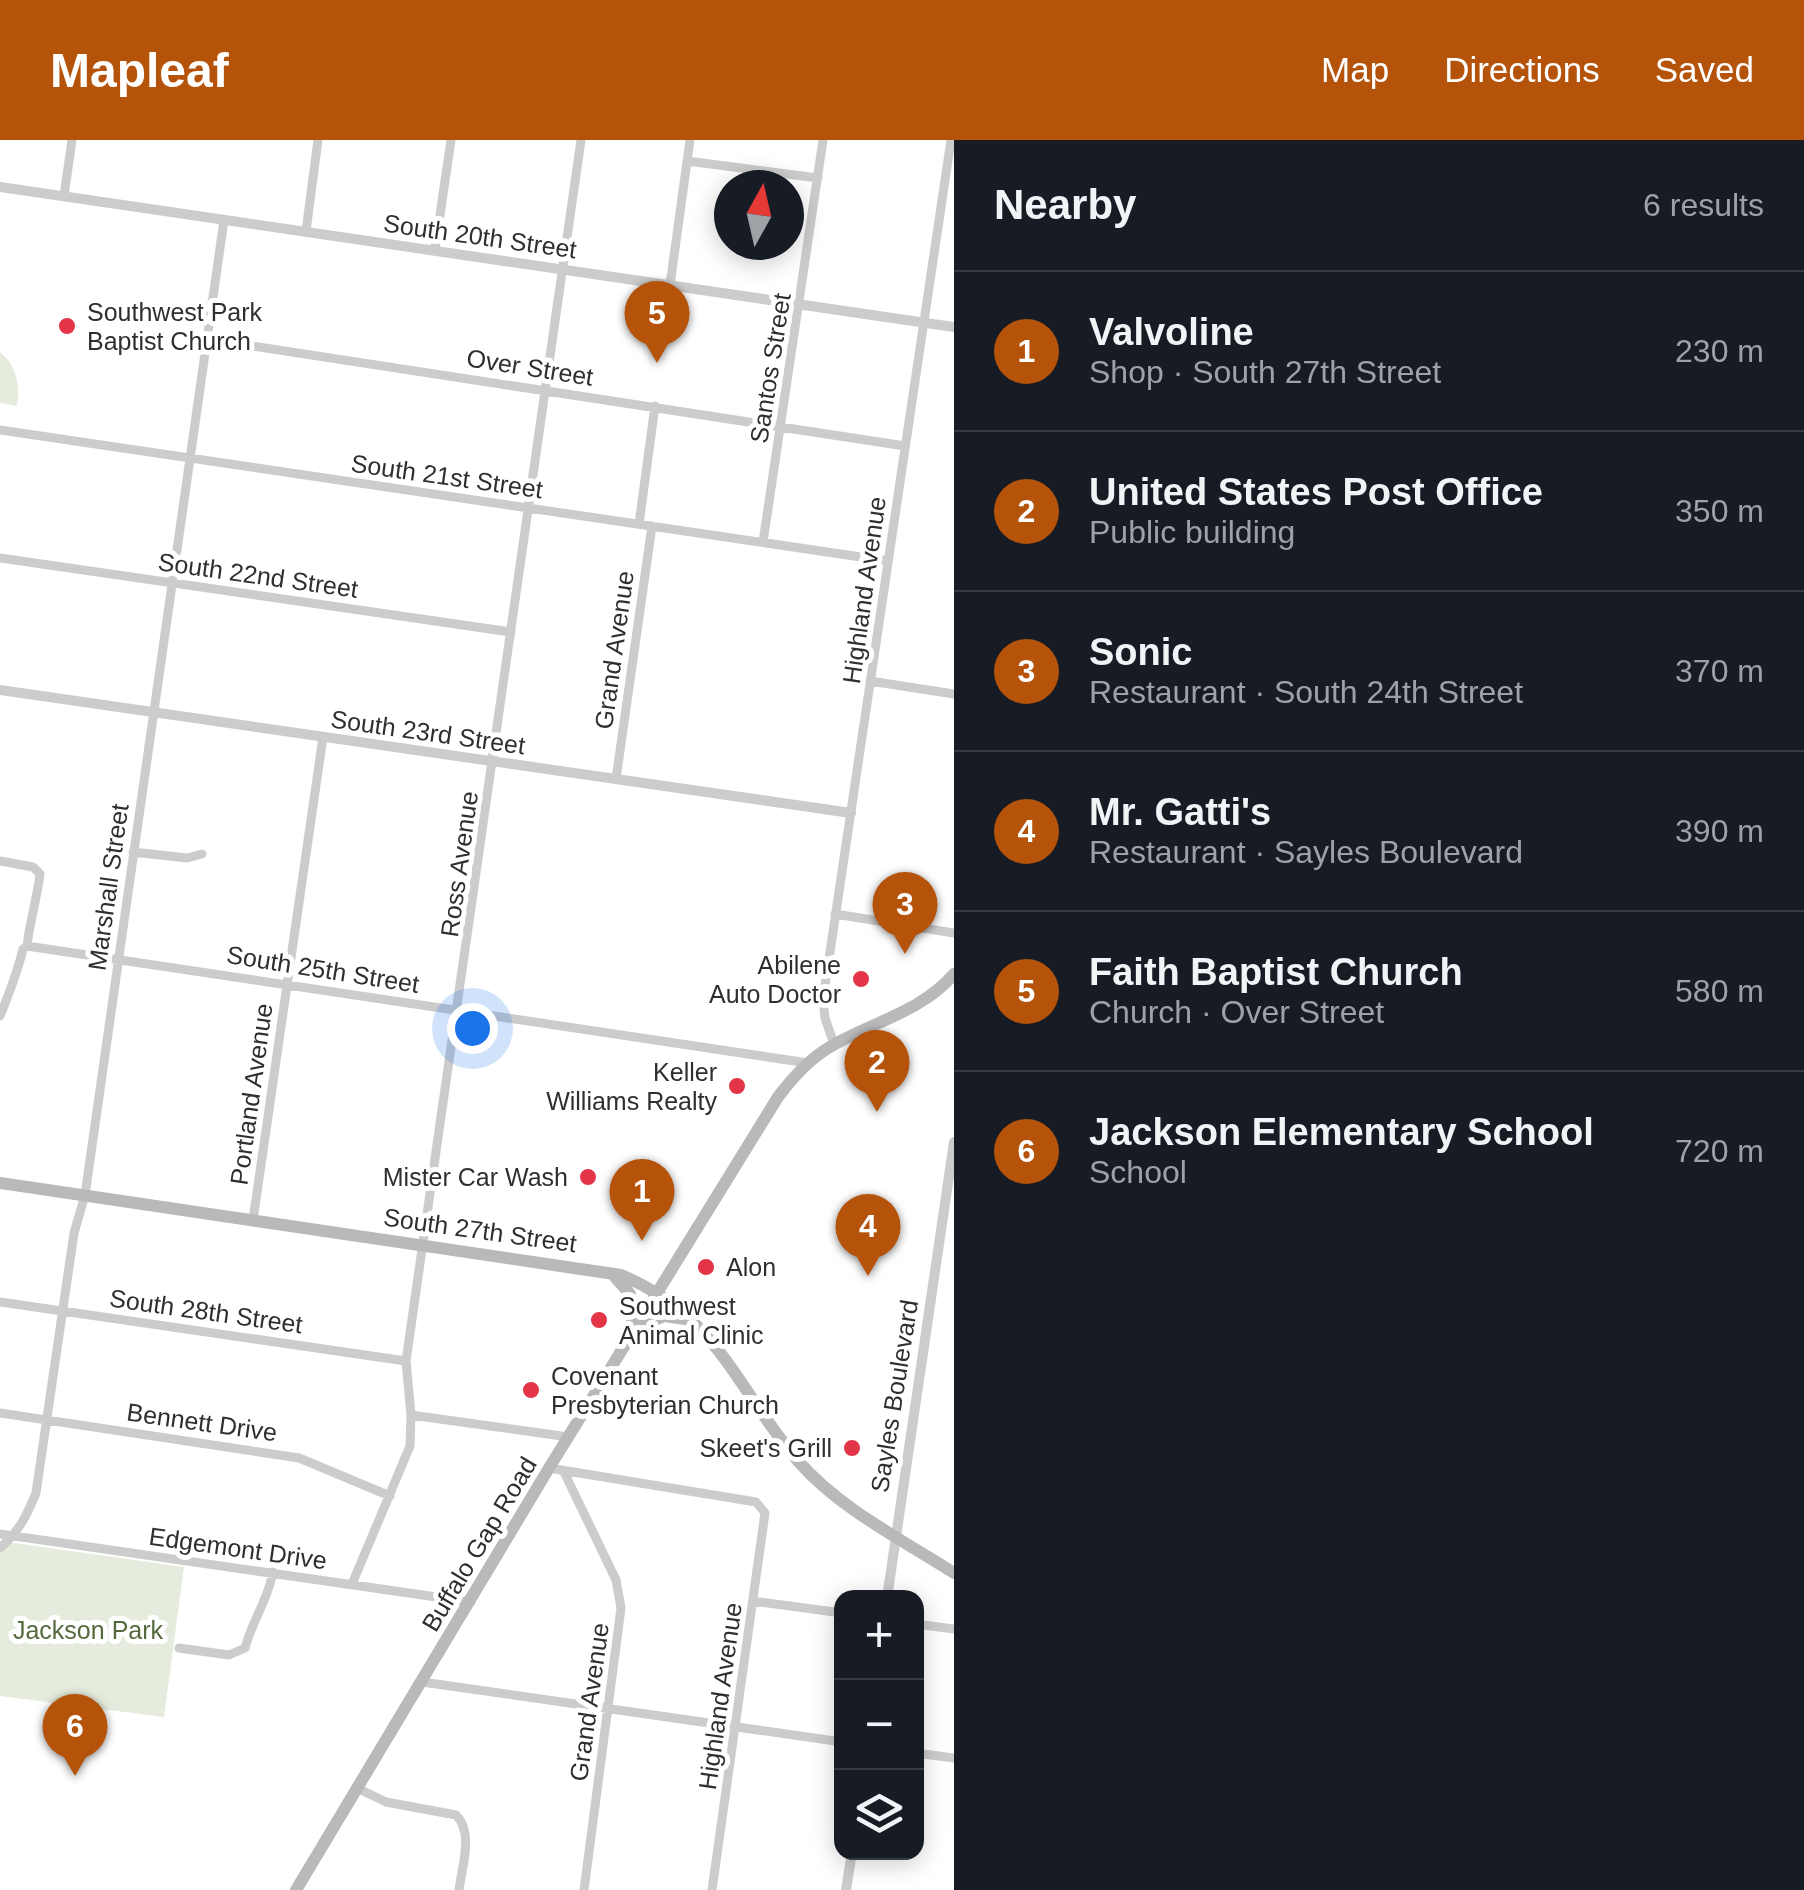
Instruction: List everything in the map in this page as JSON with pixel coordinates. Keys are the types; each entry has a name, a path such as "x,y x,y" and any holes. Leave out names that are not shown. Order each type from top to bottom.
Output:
{"main road":[{"name":"Buffalo Gap Road","path":"296,1890 778,1097 808,1063 834,1044 911,1008 953,977"},
{"name":"South 27th Street","path":"0,1183 609,1272 659,1292 694,1320 723,1354 772,1427 832,1494 954,1574"},
{"path":"609,1272 630,1294 635,1332 664,1316 694,1320"}],"street":[{"path":"64,196 72,140"},
{"path":"306,231 318,140"},
{"path":"435,249 451,140"},
{"name":"Ross Avenue","path":"352,1584 410,1446 412,1415 406,1360 581,140"},
{"path":"670,285 690,140"},
{"name":"Santos Street","path":"762,542 823,140"},
{"name":"Highland Avenue","path":"834,1044 823,999 951,140"},
{"path":"686,161 818,178"},
{"name":"South 20th Street","path":"0,187 954,327"},
{"name":"Marshall Street","path":"0,1548 14,1536 36,1493 74,1233 85,1195 224,220"},
{"name":"Over Street","path":"207,338 906,446"},
{"path":"639,524 655,406"},
{"name":"South 21st Street","path":"0,430 888,560"},
{"name":"Grand Avenue","path":"616,779 652,526"},
{"name":"South 22nd Street","path":"0,558 511,632"},
{"path":"870,682 954,694"},
{"name":"South 23rd Street","path":"0,690 850,813"},
{"name":"Portland Avenue","path":"253,1220 322,737"},
{"path":"133,852 188,858 202,854"},
{"path":"0,862 33,866 40,874 28,946 23,949 14,985 0,1016"},
{"path":"836,914 954,933"},
{"name":"South 25th Street","path":"28,946 808,1063"},
{"name":"Sayles Boulevard","path":"888,1590 954,1142"},
{"name":"South 28th Street","path":"0,1302 406,1360"},
{"name":"Bennett Drive","path":"0,1413 299,1458 390,1496"},
{"path":"412,1415 569,1438"},
{"path":"549,1468 564,1472"},
{"name":"Highland Avenue","path":"564,1472 756,1502 763,1508 766,1521 712,1890"},
{"name":"Grand Avenue","path":"564,1472 620,1593 621,1622 584,1890"},
{"name":"Edgemont Drive","path":"0,1534 471,1602"},
{"path":"178,1648 229,1655 245,1648 254,1619 269,1595 273,1572"},
{"path":"754,1601 834,1612"},
{"path":"924,1625 954,1629"},
{"path":"422,1682 834,1741"},
{"path":"924,1754 954,1758"},
{"path":"358,1788 386,1802 456,1814 464,1823 466,1837 459,1890"},
{"path":"846,1890 851,1860"}],"green space":[{"path":"0,352 16,376 17,406 0,403"},
{"name":"Jackson Park","path":"0,1541 184,1567 164,1717 0,1696"}],"place":[{"name":"Southwest Park Baptist Church","path":"67,326"},
{"name":"Faith Baptist Church","path":"657,363"},
{"name":"Sonic","path":"905,954"},
{"name":"Abilene Auto Doctor","path":"861,979"},
{"name":"Keller Williams Realty","path":"737,1086"},
{"name":"United States Post Office","path":"877,1112"},
{"name":"Mister Car Wash","path":"588,1177"},
{"name":"Valvoline","path":"642,1241"},
{"name":"Alon","path":"706,1267"},
{"name":"Mr. Gatti's","path":"868,1276"},
{"name":"Southwest Animal Clinic","path":"599,1320"},
{"name":"Covenant Presbyterian Church","path":"531,1390"},
{"name":"Skeet's Grill","path":"852,1448"},
{"name":"Jackson Elementary School","path":"75,1776"}]}
